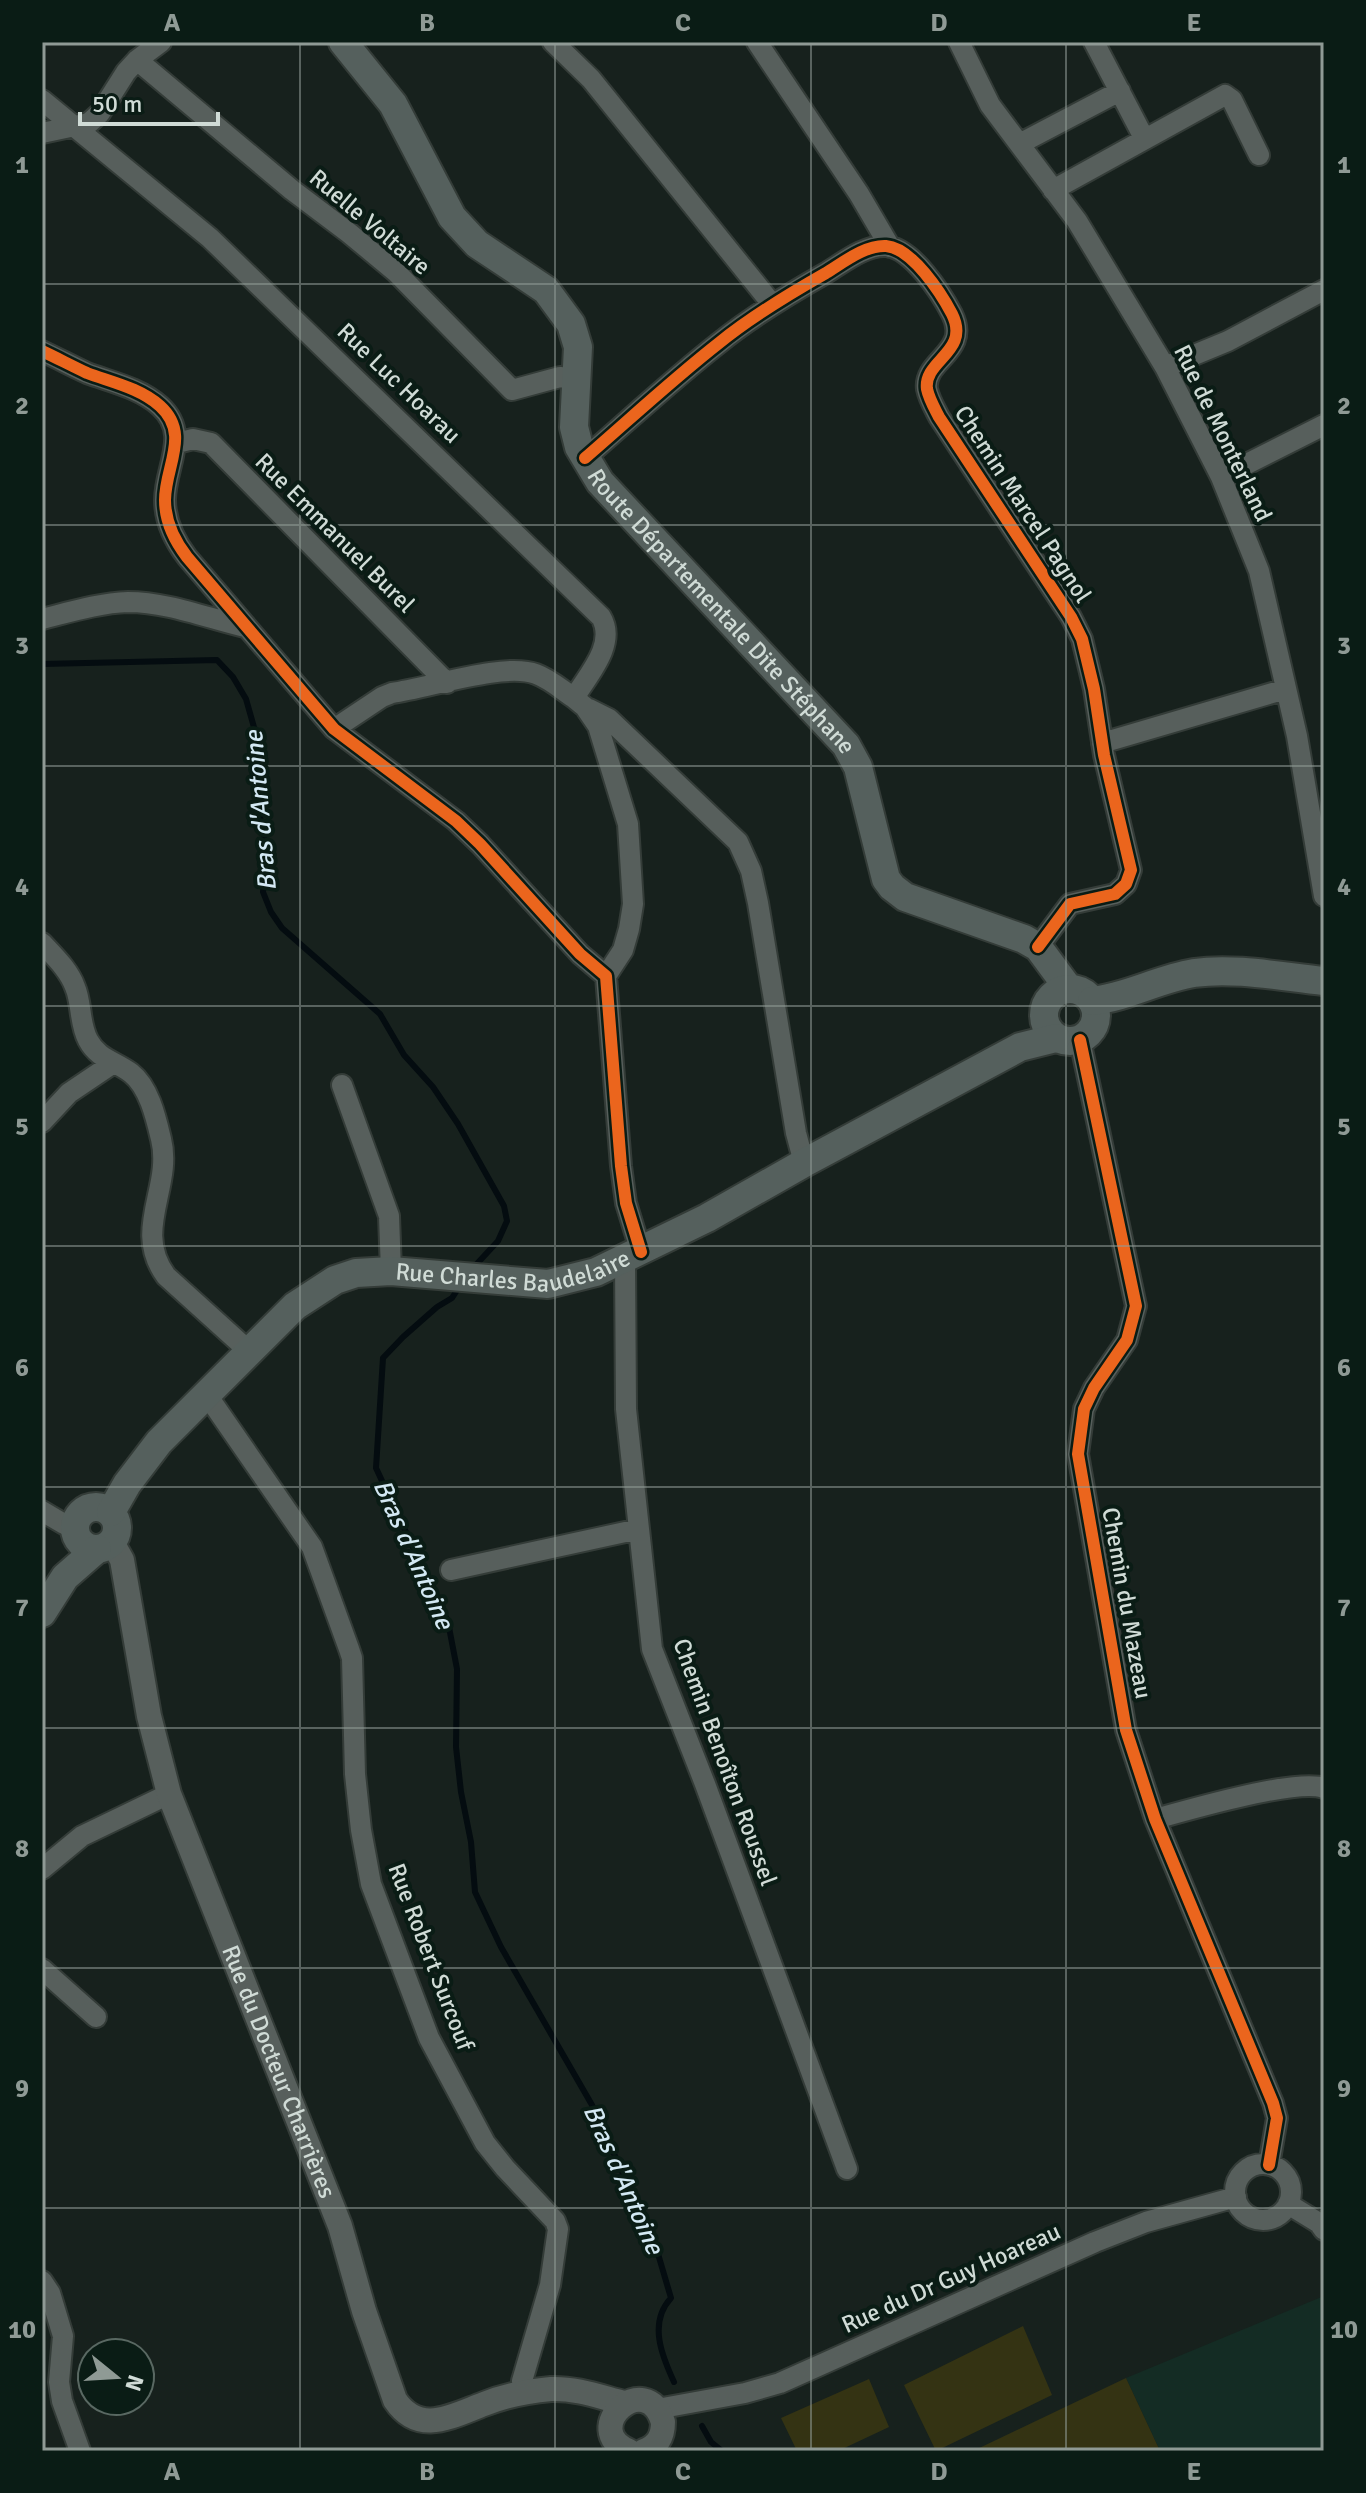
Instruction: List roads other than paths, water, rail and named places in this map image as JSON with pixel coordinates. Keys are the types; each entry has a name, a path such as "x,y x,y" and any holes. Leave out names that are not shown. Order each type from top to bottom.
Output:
{"main road":[{"name":"Route Départementale Dite Stéphane","path":"343,42 393,104 452,217 464,232 546,290 571,324 578,347 574,427 579,447 600,482 846,745 858,767 886,879 892,887 905,897 1024,939 1070,1001"},
{"name":"Rue Charles Baudelaire","path":"90,1539 84,1510 104,1509 159,1442 295,1306 312,1293 356,1273 391,1271 548,1284 570,1280 633,1256 707,1218 1020,1047 1070,1001 1197,972 1324,981"},
{"path":"42,1587 51,1570 90,1539 117,1524 104,1509"},
{"path":"42,1613 90,1539"}],"street":[{"path":"42,133 89,123 100,113 137,60 161,42"},
{"path":"553,42 591,79 772,304"},
{"path":"585,458 719,342 772,304 863,251 890,247 859,194 757,42"},
{"name":"Rue de Monterland","path":"959,42 990,105 1077,221 1165,367 1221,477 1259,571 1297,736 1324,896"},
{"path":"1094,42 1144,138"},
{"name":"Ruelle Voltaire","path":"137,60 292,190 396,272 512,390 560,377 576,379"},
{"path":"1021,143 1120,91"},
{"path":"1053,190 1225,95 1232,100 1259,155"},
{"name":"Rue Luc Hoarau","path":"42,100 210,238 594,608 605,623 606,639 580,702"},
{"name":"Chemin Marcel Pagnol","path":"890,247 914,259 952,314 956,325 953,344 928,379 932,402 1071,617 1082,639 1094,689 1102,743 1131,870 1126,884 1115,894 1070,904 1070,1001"},
{"path":"1165,367 1228,341 1324,290"},
{"path":"42,351 149,398 170,416 176,429 177,443 165,500 175,541 334,729 472,836 580,954 606,976 623,950 629,929 633,904 632,863 625,810 598,726 580,702"},
{"path":"1221,477 1324,425"},
{"name":"Rue Emmanuel Burel","path":"177,443 193,439 211,443 447,683"},
{"path":"42,619 98,605 129,602 160,605 245,627"},
{"path":"334,729 382,697 498,672 525,671 538,675 609,719 738,842 744,853 758,903 804,1163"},
{"path":"1102,743 1286,689"},
{"path":"42,943 76,988 79,1014 87,1039 96,1053 127,1070 146,1093 162,1142 162,1176 152,1227 157,1263 166,1276 250,1352"},
{"name":"Chemin Benoîton Roussel","path":"606,976 621,1166 633,1256 626,1409 652,1649 847,2169"},
{"name":"Chemin du Mazeau","path":"1070,1001 1136,1306 1127,1340 1094,1388 1084,1409 1078,1454 1126,1730 1155,1819 1273,2103 1277,2118 1269,2165"},
{"path":"42,1122 69,1093 112,1064"},
{"path":"342,1085 389,1216 391,1271"},
{"name":"Rue Robert Surcouf","path":"207,1395 312,1547 349,1649 353,1668 355,1774 371,1884 429,2038 485,2143 555,2221 558,2229 550,2285 522,2381 523,2393"},
{"path":"42,1511 90,1539"},
{"path":"451,1570 639,1529"},
{"name":"Rue du Docteur Charrières","path":"90,1539 122,1560 149,1716 169,1794 340,2226 364,2311 395,2400 401,2410 432,2421 446,2420 485,2403 523,2393 552,2389 591,2395 621,2439"},
{"path":"1155,1819 1252,1794 1307,1785 1324,1788"},
{"path":"42,1869 82,1836 169,1794"},
{"path":"42,1969 96,2017"},
{"path":"1253,2165 1269,2165 1277,2168 1288,2180 1288,2204 1275,2217 1259,2220 1246,2214 1235,2190 1241,2175 1253,2165"},
{"name":"Rue du Dr Guy Hoareau","path":"660,2416 780,2383 1095,2242 1146,2222 1236,2197"},
{"path":"1288,2204 1319,2223 1324,2230"},
{"path":"42,2281 50,2293 63,2336 59,2382 62,2401 80,2451"},
{"path":"645,2401 660,2416 660,2439 655,2446 621,2439 645,2401"}],"waterway":[{"name":"Bras d'Antoine","path":"42,664 217,660 233,677 246,699 259,745 258,806 267,852 263,892 271,912 282,928 380,1014 404,1055 433,1087 458,1124 504,1206 507,1221 498,1241 473,1268"},
{"name":"Bras d'Antoine","path":"461,1284 452,1298 437,1307 383,1358 376,1468 448,1622 457,1669 456,1747 471,1842 475,1892 501,1947 592,2105 656,2247 671,2298 660,2318 659,2340 674,2382"},
{"name":"Bras d'Antoine","path":"702,2426 711,2442 722,2451"}]}
